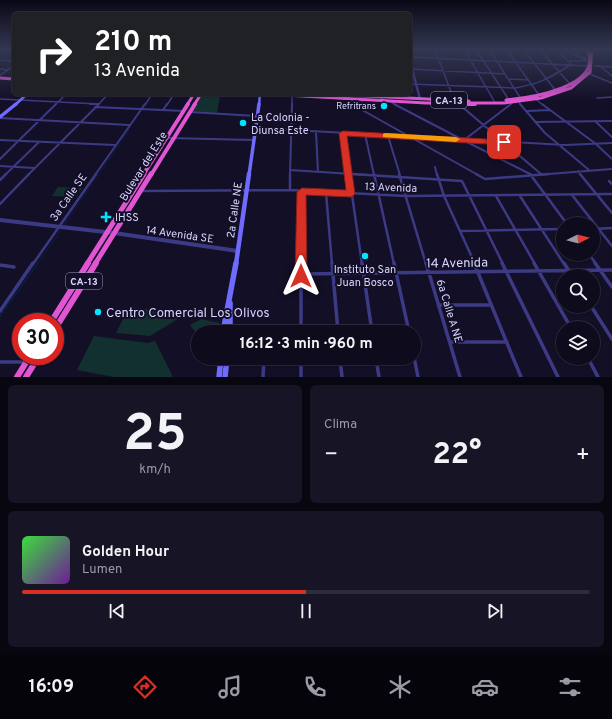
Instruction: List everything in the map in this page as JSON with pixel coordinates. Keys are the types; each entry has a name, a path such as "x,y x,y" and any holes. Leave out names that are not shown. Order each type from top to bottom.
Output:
{"highway":[{"name":"CA-13","path":"538,97 556,91 570,84 585,73 588,67"},
{"name":"CA-13","path":"366,96 460,104 512,102 567,91 578,85 590,74 594,67"},
{"path":"0,78 12,80"},
{"name":"Bulevar del Este","path":"57,313 184,111 196,96"},
{"name":"Bulevar del Este","path":"64,314 139,191 190,112 197,96"},
{"path":"257,118 259,96"},
{"name":"CA-13","path":"292,96 363,99 382,97"},
{"name":"CA-13","path":"389,99 512,102"},
{"path":"17,377 24,365"},
{"path":"26,377 33,365"}],"main road":[{"path":"0,117 25,96"},
{"name":"2a Calle NE","path":"225,325 238,251 257,118"},
{"path":"230,299 230,325"},
{"path":"220,377 221,365"},
{"path":"225,377 226,365"}],"street":[{"path":"441,67 455,101"},
{"path":"474,67 494,101"},
{"path":"463,140 512,102 500,88 486,67"},
{"path":"501,67 515,88 526,111 535,122 558,145 589,170"},
{"path":"518,67 532,85 538,97 550,110 596,144 612,159"},
{"path":"537,67 556,91"},
{"path":"555,67 570,84"},
{"path":"412,84 515,88 532,85 546,80 568,67"},
{"path":"601,67 612,76"},
{"path":"0,78 12,68"},
{"path":"0,69 9,70"},
{"path":"412,69 505,74"},
{"path":"412,72 420,99"},
{"path":"590,74 612,83"},
{"path":"509,79 528,80"},
{"path":"0,159 64,96"},
{"path":"0,204 106,96"},
{"name":"3a Calle SE","path":"0,311 151,96"},
{"path":"162,110 172,96"},
{"path":"290,190 290,130 292,96"},
{"path":"597,98 612,97"},
{"path":"0,98 98,104"},
{"path":"363,99 360,106 364,111 484,179 612,169"},
{"path":"389,99 463,140 532,175 562,217"},
{"path":"460,104 541,174"},
{"path":"95,107 184,111"},
{"path":"526,111 550,110"},
{"path":"190,112 257,118 291,117"},
{"path":"0,117 129,125"},
{"path":"594,121 612,137"},
{"path":"535,122 612,121"},
{"path":"256,128 558,145 612,143"},
{"path":"316,132 318,172"},
{"path":"343,133 371,325"},
{"path":"365,134 407,325"},
{"name":"6a Calle A NE","path":"388,136 460,377"},
{"path":"167,138 254,140"},
{"path":"0,140 116,145"},
{"path":"0,180 40,141"},
{"path":"0,166 35,168"},
{"path":"435,167 444,196 478,271 521,377"},
{"path":"290,170 462,181 471,196 558,377"},
{"path":"578,171 595,194 612,213"},
{"path":"609,181 612,184"},
{"name":"13 Avenida","path":"139,191 290,190 302,192 406,196 612,194"},
{"path":"301,325 302,192"},
{"path":"326,193 337,325"},
{"path":"572,195 589,217"},
{"path":"496,196 567,321"},
{"path":"520,196 568,269"},
{"name":"14 Avenida SE","path":"0,220 114,233 238,251"},
{"path":"600,229 612,228"},
{"path":"460,231 556,229"},
{"path":"600,231 612,246"},
{"path":"0,266 14,267"},
{"path":"600,270 612,287"},
{"name":"14 Avenida","path":"600,270 612,270"},
{"name":"14 Avenida","path":"301,274 556,271"},
{"path":"438,305 491,304"},
{"path":"595,313 612,339"},
{"path":"450,342 507,342"},
{"path":"0,362 12,362"},
{"path":"263,377 264,365"},
{"path":"301,365 301,377"},
{"path":"341,365 342,377"},
{"path":"377,365 379,377"},
{"path":"416,365 418,377"},
{"path":"592,365 598,377"}],"green space":[{"path":"200,96 220,96 217,113 191,111"},
{"path":"58,187 82,188 75,197 52,196"},
{"path":"129,307 189,314 181,317 150,336 116,333"},
{"path":"201,319 220,323 219,325 191,325 191,326 190,325"},
{"path":"94,336 148,343 155,341 173,377 114,377 77,370"}],"waterway":[{"path":"64,225 129,130"},
{"path":"37,264 62,229"},
{"path":"0,316 38,263"}],"slow traffic":[{"path":"385,136 456,139"}],"place":[{"name":"Refritrans","path":"384,106"},
{"name":"La Colonia - Diunsa Este","path":"243,123"},
{"name":"IHSS","path":"106,217"},
{"name":"Instituto San Juan Bosco","path":"365,256"},
{"name":"Centro Comercial Los Olivos","path":"98,312"}],"route":[{"path":"301,276 302,192 351,194 343,133 504,142"}]}
